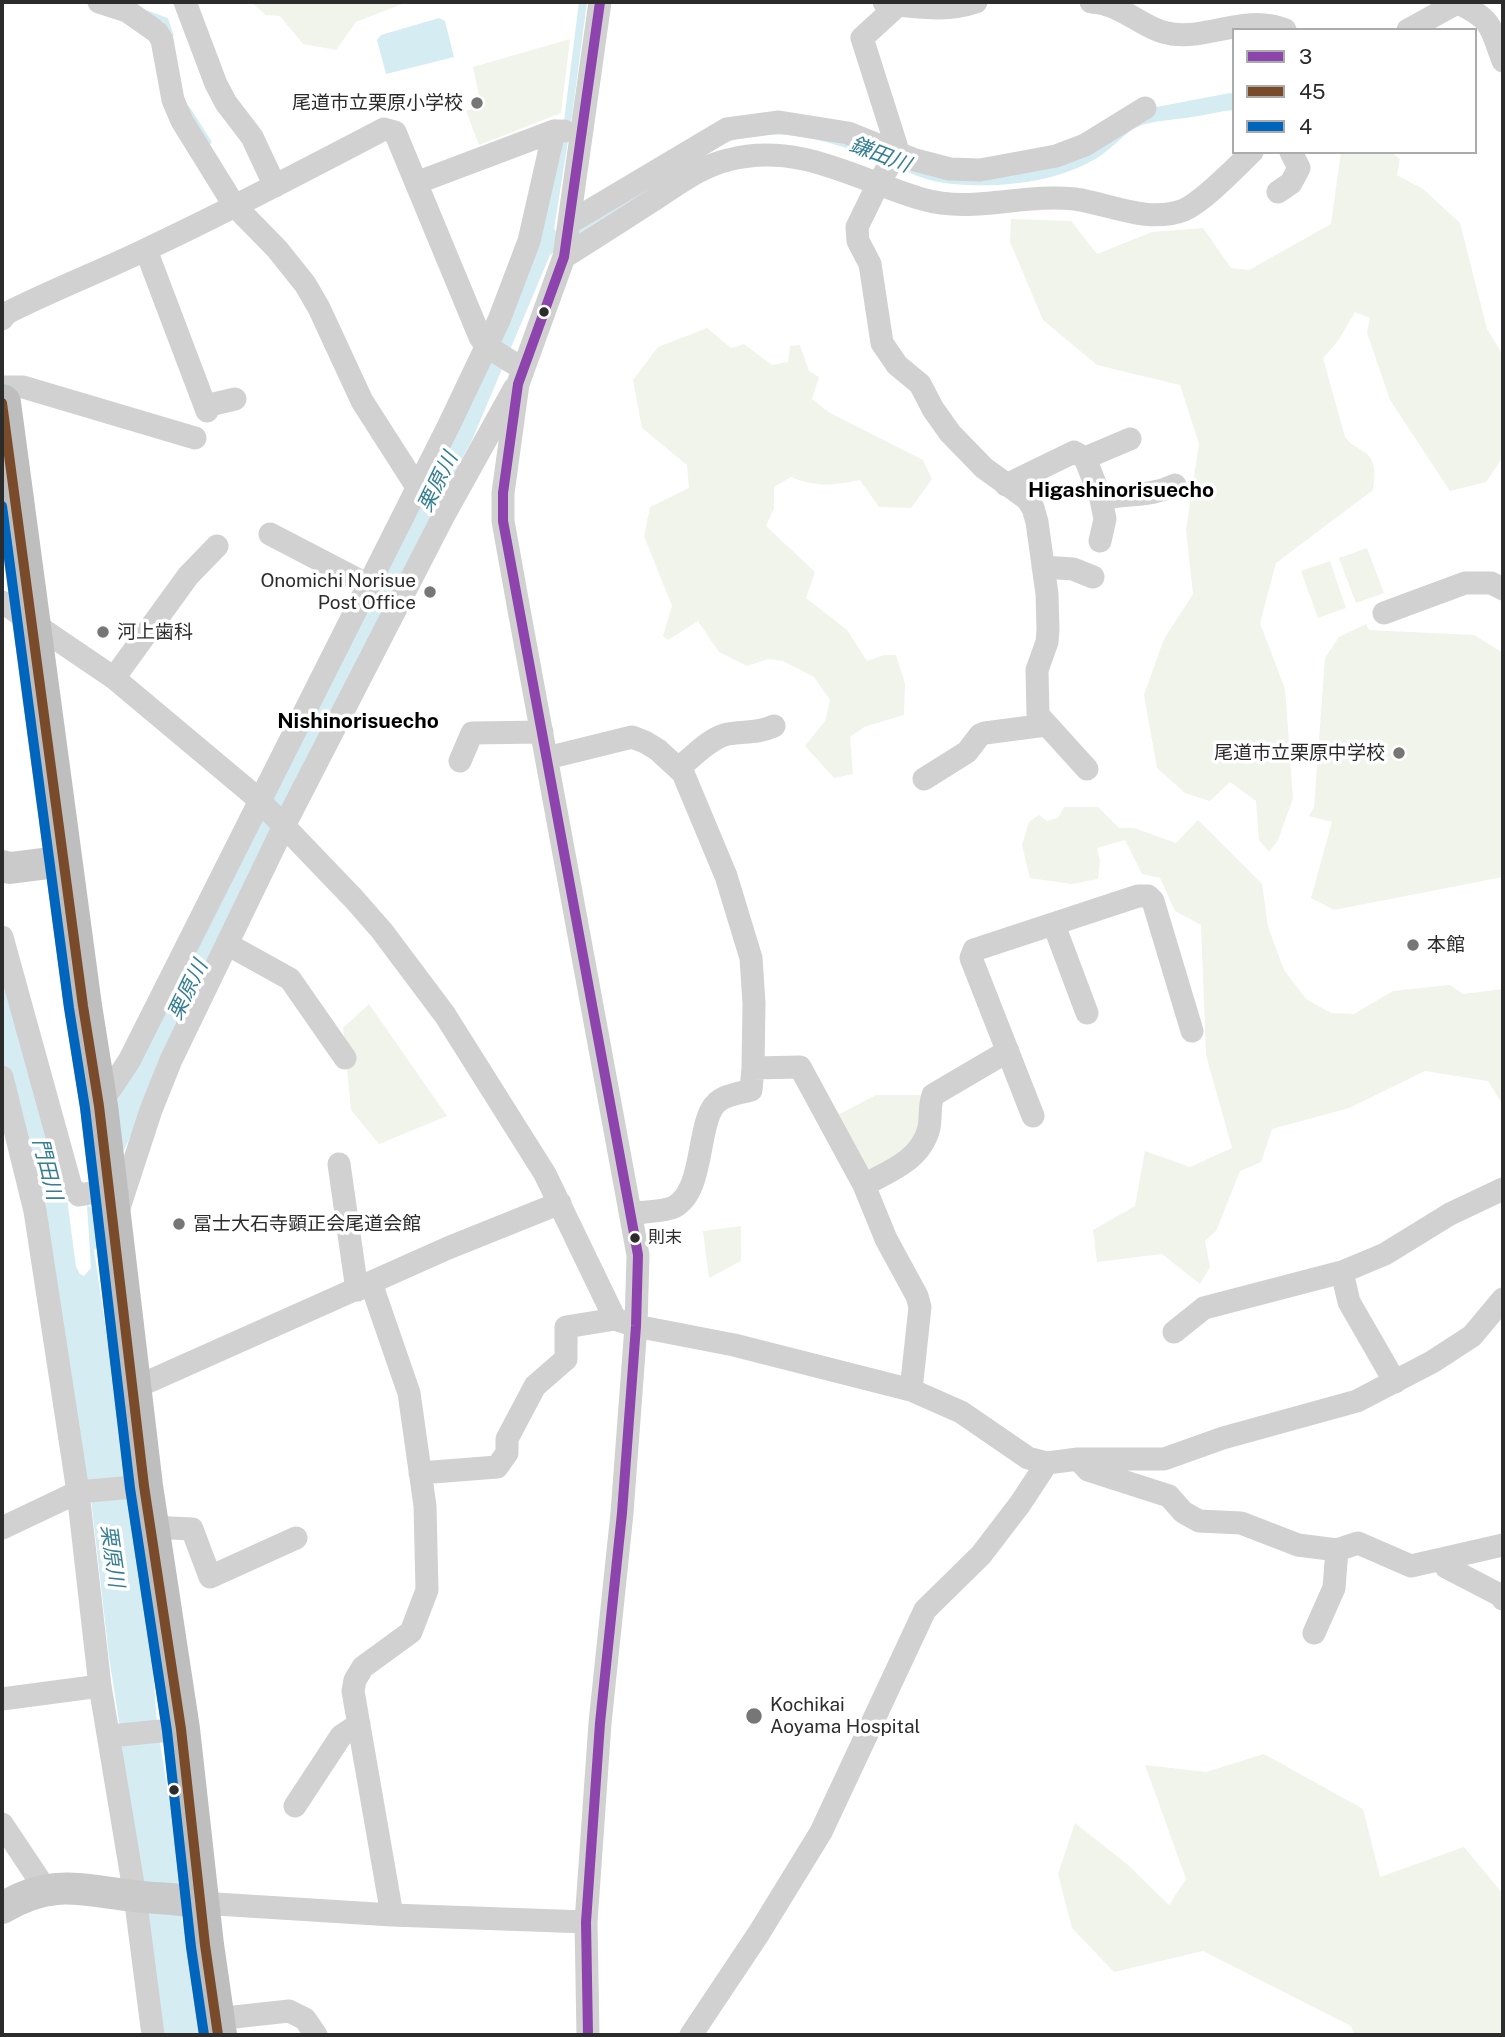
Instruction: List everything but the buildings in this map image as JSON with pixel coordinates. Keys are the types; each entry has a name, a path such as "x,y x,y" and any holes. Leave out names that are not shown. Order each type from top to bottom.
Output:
{"highway":[{"path":"2,402 16,611 65,861 83,1006 99,1106 106,1204 132,1389 137,1487 150,1527 191,1901 217,2027"}],"street":[{"path":"99,2 127,11 157,32 162,40 173,100 183,121 234,205 277,249 306,284 362,401 417,487"},
{"path":"185,2 216,84 226,103 253,137 275,186"},
{"path":"588,2035 586,1922 600,1723 622,1513 625,1322 638,1255 503,521 505,362 499,320 568,132 600,2 611,2"},
{"path":"976,2 937,9 891,3 862,38 890,164 860,216 857,234 860,248 870,264 882,343 897,365 920,384 950,433 984,468 1027,499 1033,509 1043,567 1048,630 1036,681 1038,715 1087,768"},
{"path":"1091,2 1110,5 1154,29 1176,34 1192,34 1253,23 1279,28"},
{"path":"1412,28 1458,2 1482,14 1490,25 1503,61"},
{"path":"565,254 697,172 727,160 752,156 799,157 824,162 890,164 915,160 950,169 980,170 1015,166 1056,156 1085,145 1146,108"},
{"path":"569,223 727,129 779,122 848,133 890,164 924,200 963,206 1037,198 1074,199 1140,214 1164,215 1185,209 1210,191 1250,154"},
{"path":"2,319 8,313 56,288 83,279 146,250 384,129 395,132 416,183 505,362"},
{"path":"416,183 568,132"},
{"path":"2,937 71,1187 79,1195 106,1204 282,823 422,551 505,362 565,254 569,223 568,132"},
{"path":"1278,192 1291,183 1299,168 1293,154"},
{"path":"146,250 206,408 235,399"},
{"path":"99,1106 129,1061 261,804 368,585 395,538 417,487 505,362"},
{"path":"2,387 23,387 195,438"},
{"path":"1085,458 1130,439"},
{"path":"1006,485 1074,452 1085,458 1101,499 1105,519 1100,541"},
{"path":"1101,499 1122,494 1158,493 1175,485"},
{"path":"270,534 368,585"},
{"path":"395,538 422,551"},
{"path":"114,678 188,576 217,546"},
{"path":"1043,567 1073,569 1093,577"},
{"path":"1384,613 1465,583 1490,583 1503,589"},
{"path":"16,611 114,678 261,804 282,823 382,932 445,1015 545,1174 625,1322"},
{"path":"924,779 967,752 980,735 1046,725"},
{"path":"678,768 718,737 762,731 774,726"},
{"path":"460,761 472,733 542,732"},
{"path":"547,758 632,737 658,750 678,768 692,793 726,876 751,958 754,1003 751,1090 719,1100 710,1112 700,1162 684,1198 670,1208 631,1213"},
{"path":"2,866 10,868 65,861"},
{"path":"1033,1116 971,958 974,950 1138,895 1148,896 1153,901 1192,1031"},
{"path":"1054,925 1087,1013"},
{"path":"227,944 290,979 345,1058"},
{"path":"864,1185 902,1165 919,1150 929,1128 933,1095 1008,1051"},
{"path":"753,1068 800,1067 864,1185 886,1239 917,1296 920,1307 911,1390"},
{"path":"2,1077 7,1110 35,1211 83,1492 100,1686 116,1735 140,1897 153,2035"},
{"path":"339,1164 364,1286 409,1393 425,1506 427,1590 411,1632 363,1667 355,1680 353,1691 392,1914"},
{"path":"1174,1332 1204,1308 1342,1272 1385,1254 1450,1214 1503,1189"},
{"path":"132,1389 448,1248 560,1203"},
{"path":"1342,1272 1349,1302 1395,1381"},
{"path":"420,1473 497,1467 507,1453 507,1439 535,1386 566,1359 566,1327 625,1322 734,1345 911,1390 961,1412 1028,1458 1047,1463 1078,1459 1164,1459 1223,1438 1357,1401 1432,1362 1472,1336 1503,1299"},
{"path":"1078,1459 1088,1470 1169,1496 1183,1512 1199,1521 1241,1523 1297,1545 1337,1549 1358,1543 1411,1566 1503,1545"},
{"path":"1164,1459 1169,1496"},
{"path":"691,2035 759,1933 821,1832 925,1610 981,1555 1047,1463"},
{"path":"2,1528 83,1492 137,1487"},
{"path":"150,1527 192,1529 210,1577 296,1538"},
{"path":"1314,1633 1334,1588 1337,1549"},
{"path":"1443,1559 1446,1567 1503,1599"},
{"path":"2,1699 100,1686"},
{"path":"295,1806 341,1736 359,1724"},
{"path":"116,1735 173,1730"},
{"path":"2,1824 46,1890"},
{"path":"2,1908 15,1900 46,1890 77,1887 140,1897 191,1901 392,1914 586,1922"},
{"path":"217,2027 289,2011 305,2020 316,2035"}],"shaded area":[{"path":"251,2 407,2 356,22 336,50 303,44 280,16 266,15"},
{"path":"570,39 561,113 479,145 466,111 481,105 473,67"},
{"path":"1341,154 1394,154 1400,159 1397,175 1423,189 1460,223 1487,329 1503,355 1503,457 1486,482 1450,491 1390,400 1367,333 1370,318 1355,312 1338,341 1323,358 1345,437 1368,455 1373,464 1373,490 1276,563 1260,623 1285,689 1293,798 1278,840 1269,852 1259,840 1256,801 1230,782 1210,801 1185,793 1157,768 1144,695 1164,639 1193,594 1186,530 1199,444 1180,385 1097,365 1043,320 1010,242 1011,219 1071,221 1097,254 1152,232 1203,228 1231,268 1249,270 1331,224"},
{"path":"707,328 731,348 744,344 772,365 788,362 790,346 800,345 809,371 819,377 812,399 830,413 923,460 932,479 911,508 879,507 860,480 825,484 809,483 791,477 774,487 774,508 766,526 815,572 806,598 847,630 867,661 884,655 896,655 905,684 904,715 864,727 850,737 853,774 834,778 805,746 825,721 830,700 814,677 783,661 768,659 747,666 719,652 698,621 668,640 663,636 672,606 644,536 650,507 689,488 687,465 642,428 633,380 658,347"},
{"path":"1367,548 1384,593 1356,603 1339,558"},
{"path":"1330,561 1346,608 1318,618 1301,571"},
{"path":"1366,624 1369,630 1474,635 1503,653 1503,877 1334,910 1311,898 1332,822 1309,816 1314,807 1325,658 1339,637"},
{"path":"1064,807 1098,807 1119,828 1134,828 1176,843 1198,820 1262,884 1268,927 1284,970 1306,999 1331,1013 1354,1014 1393,991 1450,985 1463,994 1503,989 1503,1105 1488,1081 1425,1071 1349,1108 1272,1129 1261,1162 1240,1171 1216,1231 1205,1241 1210,1267 1200,1284 1162,1254 1097,1262 1093,1230 1135,1206 1145,1151 1190,1167 1232,1148 1206,1055 1201,925 1175,911 1160,878 1142,874 1125,840 1097,848 1100,861 1098,879 1072,884 1030,878 1022,845 1029,822 1039,815 1047,821 1058,818"},
{"path":"369,1004 447,1116 379,1144 351,1110 343,1028"},
{"path":"876,1095 920,1095 920,1126 910,1145 866,1175 832,1118"},
{"path":"741,1226 741,1261 709,1278 703,1231"},
{"path":"1264,1754 1363,1809 1380,1877 1464,1847 1503,1894 1503,2035 1354,2035 1351,2026 1203,1951 1114,1972 1072,1928 1058,1874 1075,1823 1128,1865 1169,1905 1186,1879 1145,1765 1206,1772"}],"water":[{"path":"579,2 587,2 554,229 558,234 700,144 778,127 973,176 1151,108 1232,94 1232,110 1145,124 1133,129 1102,155 1081,166 1045,178 1008,184 952,184 934,181 841,146 798,136 754,136 733,140 713,149 550,255 472,440 436,507 124,1150 94,1250 149,1619 157,1724 180,1868 182,1922 187,1933 201,2035 163,2035 123,1776 122,1741 109,1657 91,1499 21,1126 2,1060 2,957 65,1183 76,1267 84,1276 91,1268 87,1205 92,1208 118,1099 263,818 406,530 562,137"},
{"path":"439,18 445,21 454,57 386,74 377,40 381,35"}],"waterway":[{"path":"147,13 166,20 171,35"},
{"path":"188,109 209,142"}],"transit line":[{"name":"3","path":"588,2035 586,1922 600,1723 622,1513 636,1326 638,1255 503,521 503,493 518,384 564,257 600,2"},
{"name":"45","path":"2,403 83,1006 99,1106 144,1486 181,1729 205,1945 218,2035"},
{"name":"4","path":"2,506 69,1008 85,1108 130,1488 167,1731 191,1947 204,2035"}],"place":[{"name":"尾道市立栗原小学校","path":"477,103"},
{"name":"Onomichi Norisue Post Office","path":"430,592"},
{"name":"河上歯科","path":"103,632"},
{"name":"尾道市立栗原中学校","path":"1399,753"},
{"name":"本館","path":"1413,945"},
{"name":"冨士大石寺顕正会尾道会館","path":"179,1224"},
{"name":"則末","path":"635,1238"},
{"name":"Kochikai Aoyama Hospital","path":"754,1716"}],"district":[{"name":"Higashinorisuecho","path":"1121,491"},
{"name":"Nishinorisuecho","path":"358,722"}],"water label":[{"name":"鎌田川","path":"880,155"},
{"name":"栗原川","path":"438,482"},
{"name":"栗原川","path":"188,990"},
{"name":"門田川","path":"47,1169"},
{"name":"栗原川","path":"112,1556"}]}
